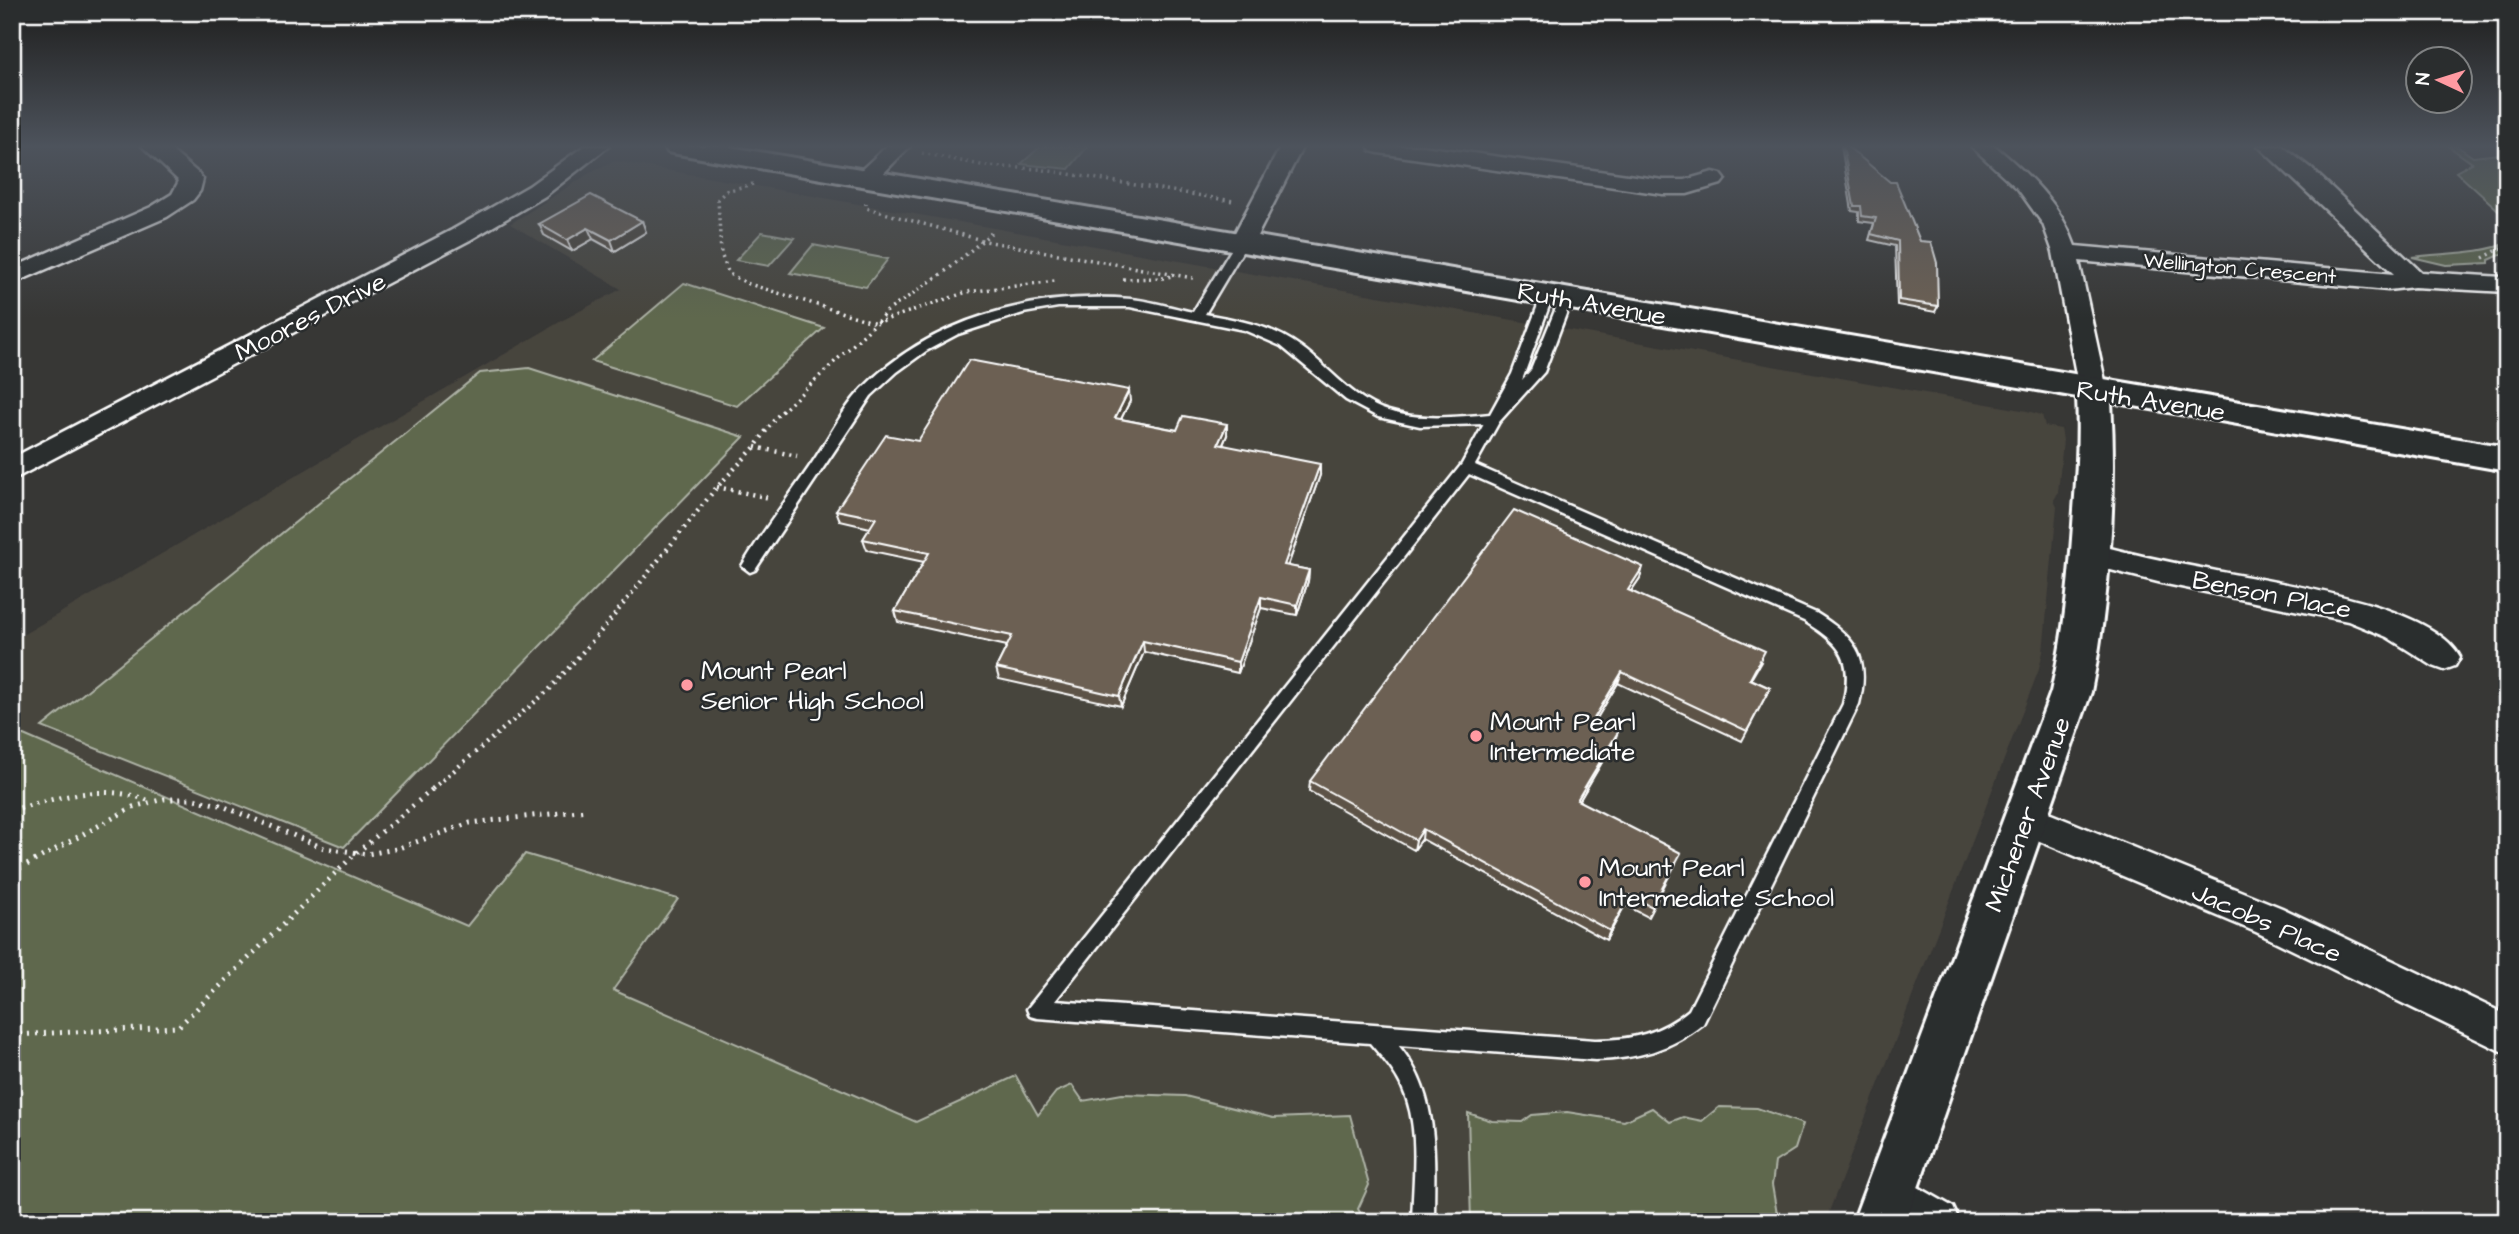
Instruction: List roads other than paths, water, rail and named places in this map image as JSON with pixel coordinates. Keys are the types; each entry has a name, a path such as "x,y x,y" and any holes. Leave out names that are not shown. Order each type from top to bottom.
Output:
{"main road":[{"name":"Ruth Avenue","path":"965,204 1242,242 2507,459"},
{"name":"Michener Avenue","path":"1885,1207 2071,692 2081,641 2090,554 2096,429 2093,390"}],"street":[{"path":"12,277 159,212 172,204"},
{"name":"Moores Drive","path":"12,470 461,235 515,204"},
{"path":"1242,242 1262,204"},
{"path":"2042,204 2054,223 2064,252 2093,390"},
{"path":"2335,204 2414,279"},
{"name":"Wellington Crescent","path":"2064,252 2388,282 2414,279 2503,285"},
{"name":"Benson Place","path":"2090,554 2163,573 2360,611 2409,631 2444,657"},
{"name":"Jacobs Place","path":"2024,818 2269,920 2507,1035"},
{"path":"1885,1207 1938,1222"}],"lane":[{"path":"1197,317 1242,242"},
{"path":"1467,467 1810,617 1850,647 1857,677 1851,704 1696,1017 1681,1031 1662,1042 1620,1050 1377,1036 1037,1009 1467,467 1496,418 1556,296"},
{"path":"750,566 864,395 901,362 928,344 960,329 1015,311 1075,301 1131,303 1254,329 1279,338 1353,399 1371,409 1423,420 1466,421 1496,418"},
{"path":"1377,1036 1396,1056 1416,1090 1423,1135 1423,1222"}],"place":[{"name":"Mount Pearl Senior High School","path":"687,685"},
{"name":"Mount Pearl Intermediate","path":"1476,736"},
{"name":"Mount Pearl Intermediate School","path":"1585,882"}]}
